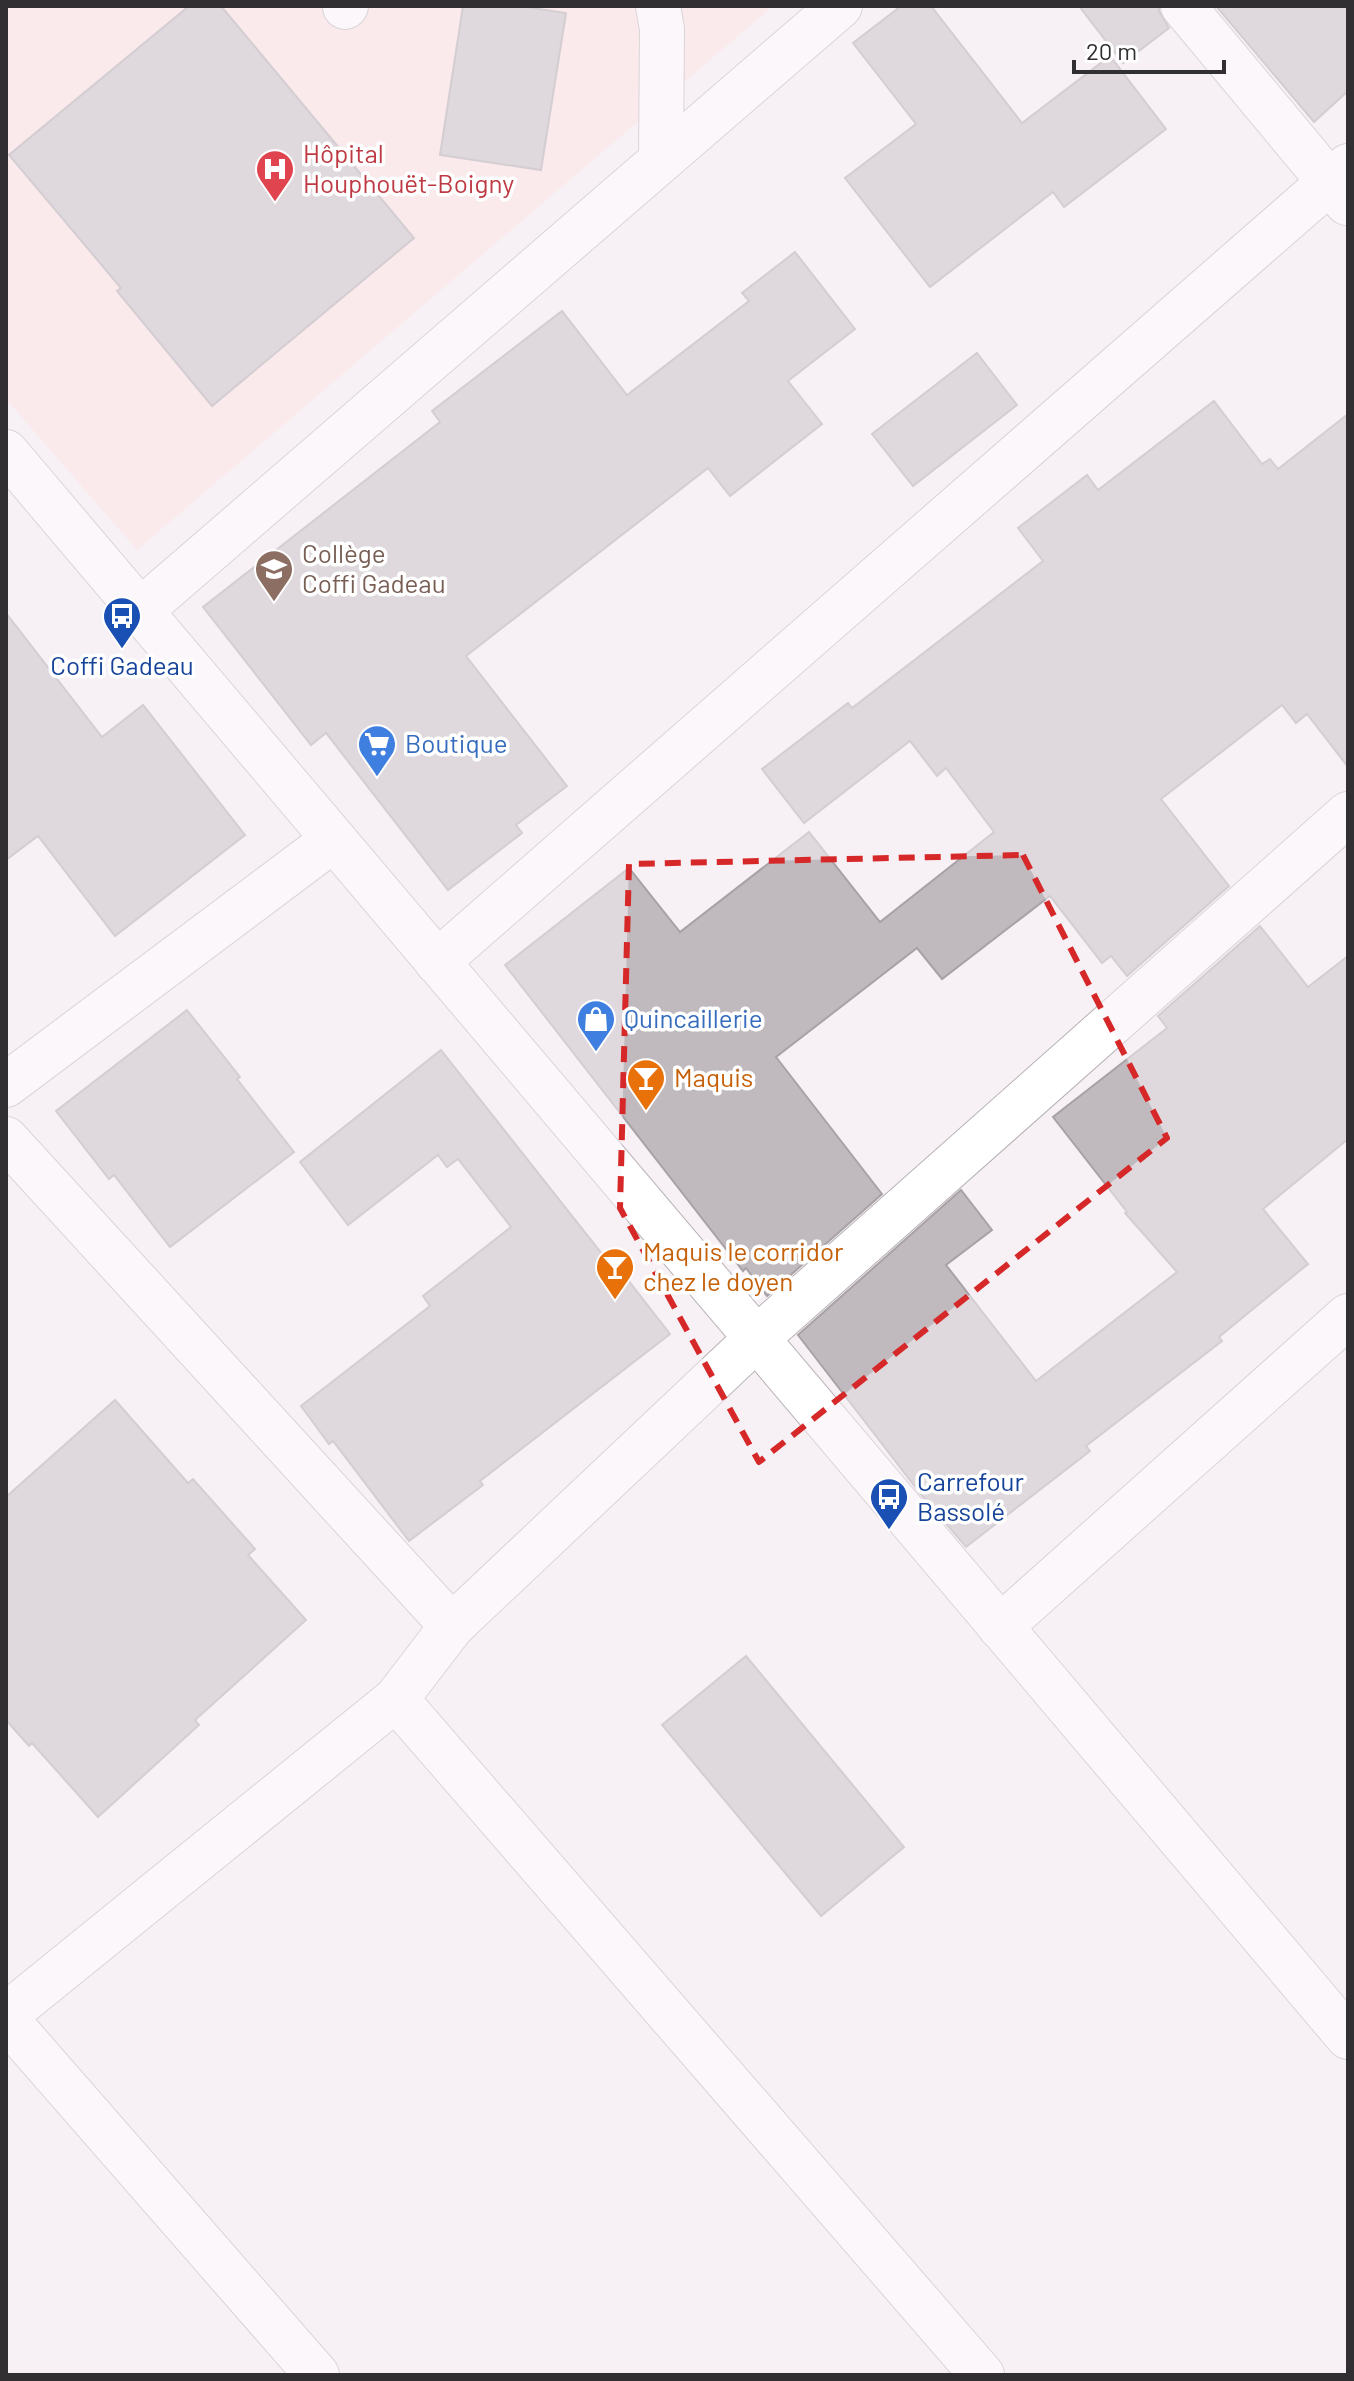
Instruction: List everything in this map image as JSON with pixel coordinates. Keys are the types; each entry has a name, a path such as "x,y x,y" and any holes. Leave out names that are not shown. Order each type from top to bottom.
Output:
{"street":[{"path":"658,6 662,29 661,160"},
{"path":"141,610 840,6"},
{"path":"437,962 1342,184 1183,6"},
{"path":"6,452 1000,1627 1340,2013"},
{"path":"317,2375 6,2017 396,1699 452,1626 756,1339 1348,814"},
{"path":"6,1085 333,840"},
{"path":"6,1139 452,1626"},
{"path":"1000,1627 1348,1316"},
{"path":"396,1699 982,2375"}],"highlighted area":[{"path":"1023,855 1167,1138 759,1462 620,1208 629,864"}],"shaded area":[{"name":"Hôpital Houphouët-Boigny","path":"6,6 773,6 137,550 6,399"}],"building":[{"path":"189,6 221,6 414,238 212,406 117,291 121,288 9,155"},
{"path":"463,6 519,6 566,13 541,170 440,155"},
{"path":"901,6 931,6 1022,123 1110,56 1166,129 1064,207 1053,192 930,287 845,178 916,124 853,43"},
{"path":"1079,6 1159,6 1169,28 1123,63"},
{"path":"1216,6 1348,6 1348,91 1314,122"},
{"path":"795,252 855,329 788,381 822,424 730,496 708,468 466,656 567,786 516,825 522,833 448,890 326,733 311,745 203,607 440,422 432,411 562,311 627,395 749,301 742,293"},
{"path":"977,353 1017,405 913,486 872,434"},
{"path":"1214,401 1262,464 1270,459 1278,469 1348,414 1348,767 1307,714 1296,723 1282,705 1161,799 1229,886 1127,976 1111,956 1102,963 1050,896 942,979 917,948 776,1057 882,1194 767,1296 746,1268 743,1271 505,965 629,868 680,932 809,832 880,922 994,832 946,768 937,776 910,741 804,823 762,769 848,703 852,708 1043,561 1018,528 1087,475 1098,490"},
{"path":"6,613 102,737 143,705 245,835 115,936 38,836 6,860"},
{"path":"1260,926 1308,987 1348,956 1348,1139 1263,1209 1308,1264 1219,1337 1222,1341 1086,1446 1090,1451 966,1547 920,1493 798,1335 961,1190 992,1230 946,1265 1036,1381 1177,1272 1125,1213 1053,1117 1167,1028 1158,1016"},
{"path":"187,1010 294,1152 170,1247 114,1175 109,1179 56,1111"},
{"path":"441,1050 625,1283 628,1280 670,1334 480,1481 483,1485 409,1541 333,1441 329,1444 301,1406 430,1306 423,1296 511,1227 458,1159 447,1167 438,1155 348,1225 300,1162"},
{"path":"115,1400 188,1483 193,1479 255,1549 248,1555 306,1620 195,1720 199,1725 98,1817 32,1743 29,1746 6,1720 6,1497"},
{"path":"746,1656 904,1847 821,1916 662,1725"}],"place":[{"name":"Hôpital Houphouët-Boigny","path":"275,203"},
{"name":"Collège Coffi Gadeau","path":"274,603"},
{"name":"Coffi Gadeau","path":"122,650"},
{"name":"Boutique","path":"377,778"},
{"name":"Quincaillerie","path":"596,1053"},
{"name":"Maquis","path":"646,1112"},
{"name":"Maquis le corridor chez le doyen","path":"615,1301"},
{"name":"Carrefour Bassolé","path":"889,1531"}]}
